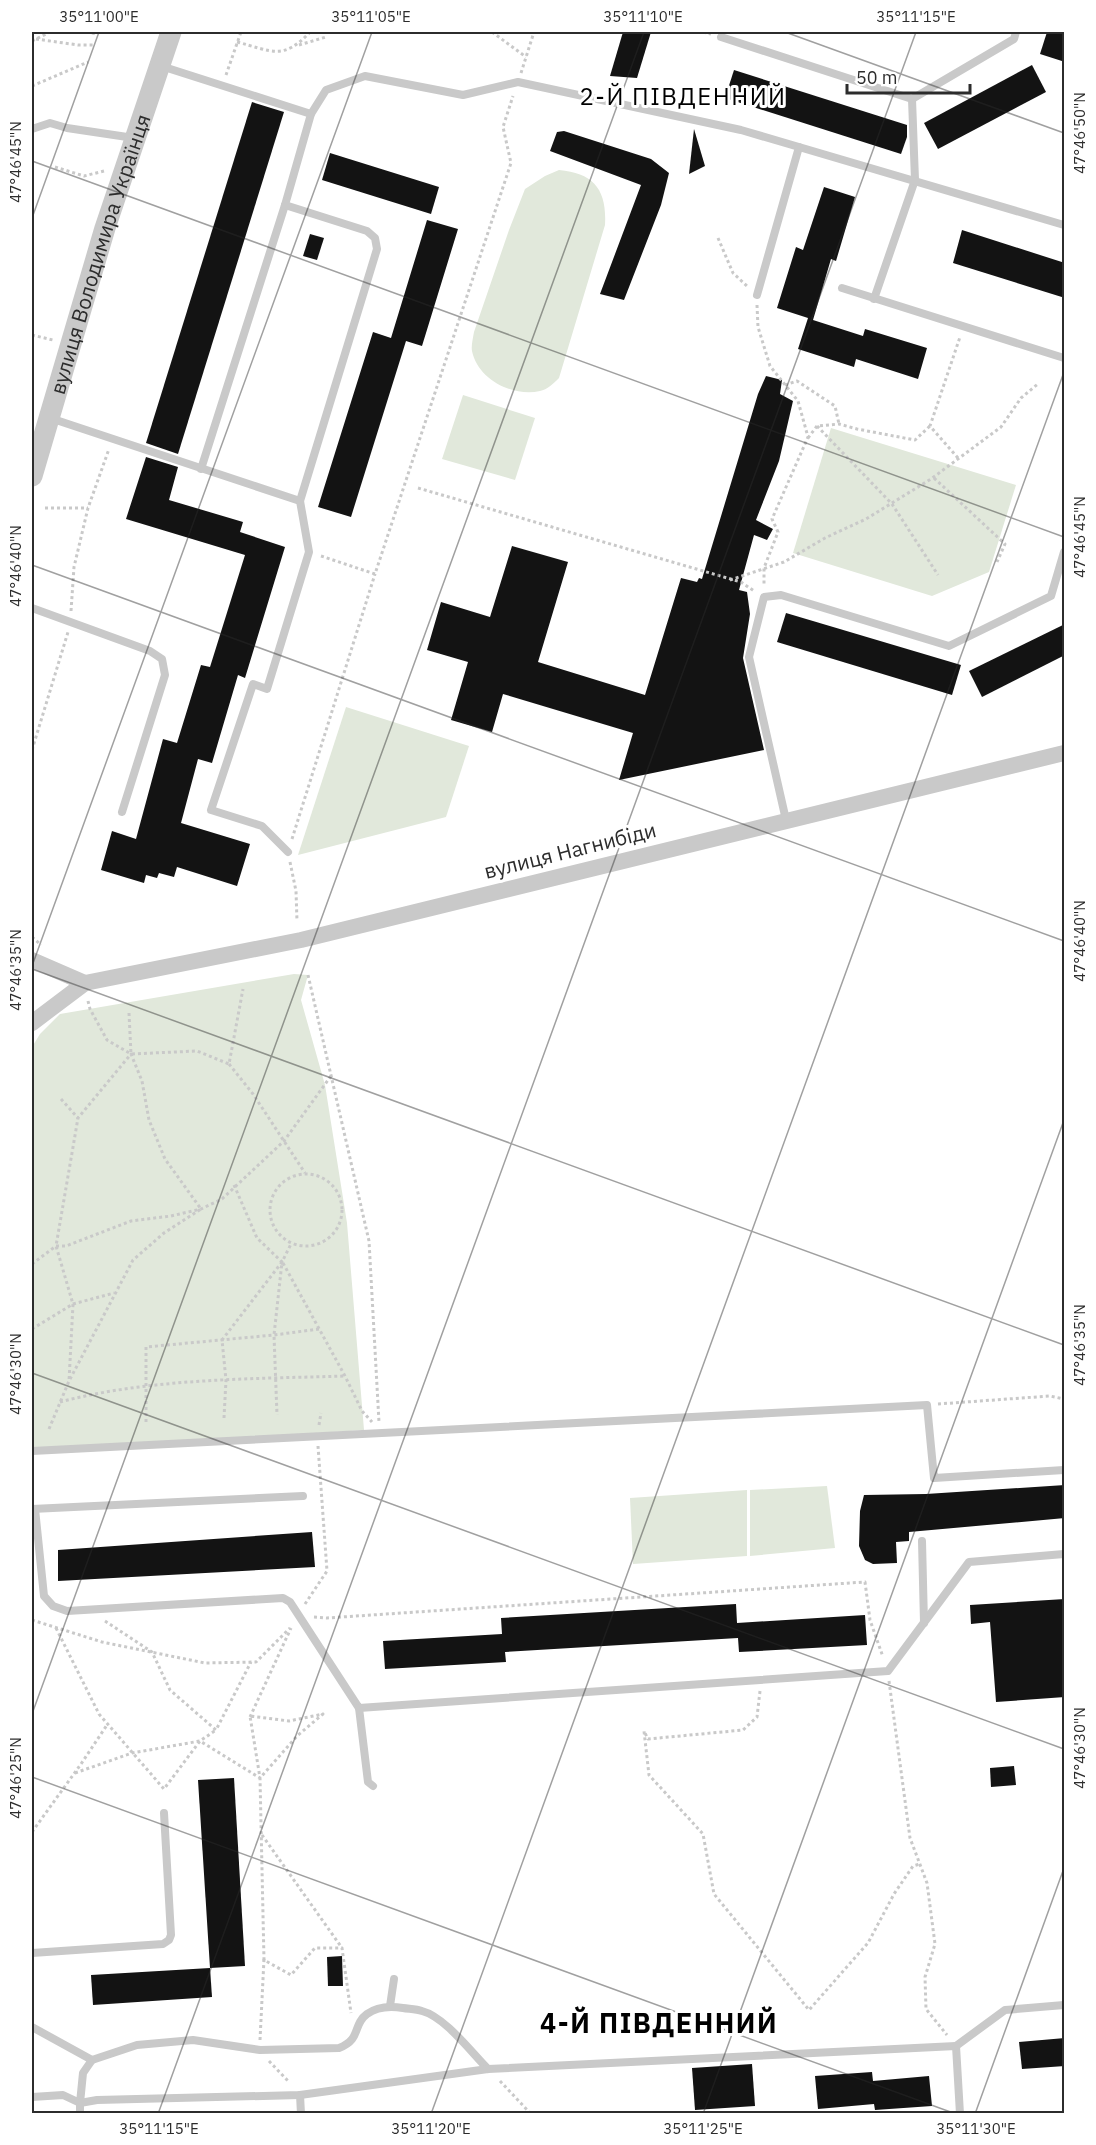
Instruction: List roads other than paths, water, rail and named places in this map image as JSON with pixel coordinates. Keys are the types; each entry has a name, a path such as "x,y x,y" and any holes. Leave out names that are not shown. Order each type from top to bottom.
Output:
{"street":[{"name":"вулиця Володимира Українця","path":"33,468 105,228 171,32"},
{"name":"вулиця Нагнибіди","path":"32,1023 85,983 301,940 1065,753"},
{"path":"32,960 85,983"}],"lane":[{"path":"721,37 912,99 1014,39 1016,32"},
{"path":"160,66 311,114"},
{"path":"201,469 285,205 311,114 326,90 365,76 463,95 518,82 741,130 1065,225"},
{"path":"874,299 915,180 912,99"},
{"path":"32,129 50,123 135,138"},
{"path":"757,294 799,147"},
{"path":"285,205 367,231 375,238 378,249 300,501 309,552 267,689 253,684 212,810 262,826 288,852"},
{"path":"842,288 1065,358"},
{"path":"49,418 300,501"},
{"path":"786,820 749,657 764,597 781,595 949,646 1051,596 1065,552"},
{"path":"32,608 150,651 162,659 165,675 122,812"},
{"path":"32,1452 927,1405 934,1478 1065,1470"},
{"path":"303,1496 33,1509 44,1596 53,1606 67,1611 274,1597 290,1602 359,1708 368,1782 373,1786"},
{"path":"922,1541 924,1623"},
{"path":"359,1708 888,1671 969,1563 1065,1554"},
{"path":"32,1953 163,1944 169,1940 171,1935 164,1813"},
{"path":"390,2006 394,1979"},
{"path":"80,2114 83,2073 92,2060 137,2045 166,2041 193,2040 260,2050 339,2048 354,2038 365,2016 371,2011 390,2006 423,2011 438,2018 488,2069"},
{"path":"32,2097 63,2095 80,2103 97,2100 300,2095 488,2069 956,2046 1005,2010 1065,2006"},
{"path":"32,2028 92,2060"},
{"path":"956,2046 960,2114"},
{"path":"300,2095 301,2114"}],"district":[{"name":"2-Й ПІВДЕННИЙ","path":"683,96"},
{"name":"4-Й ПІВДЕННИЙ","path":"659,2022"}]}
